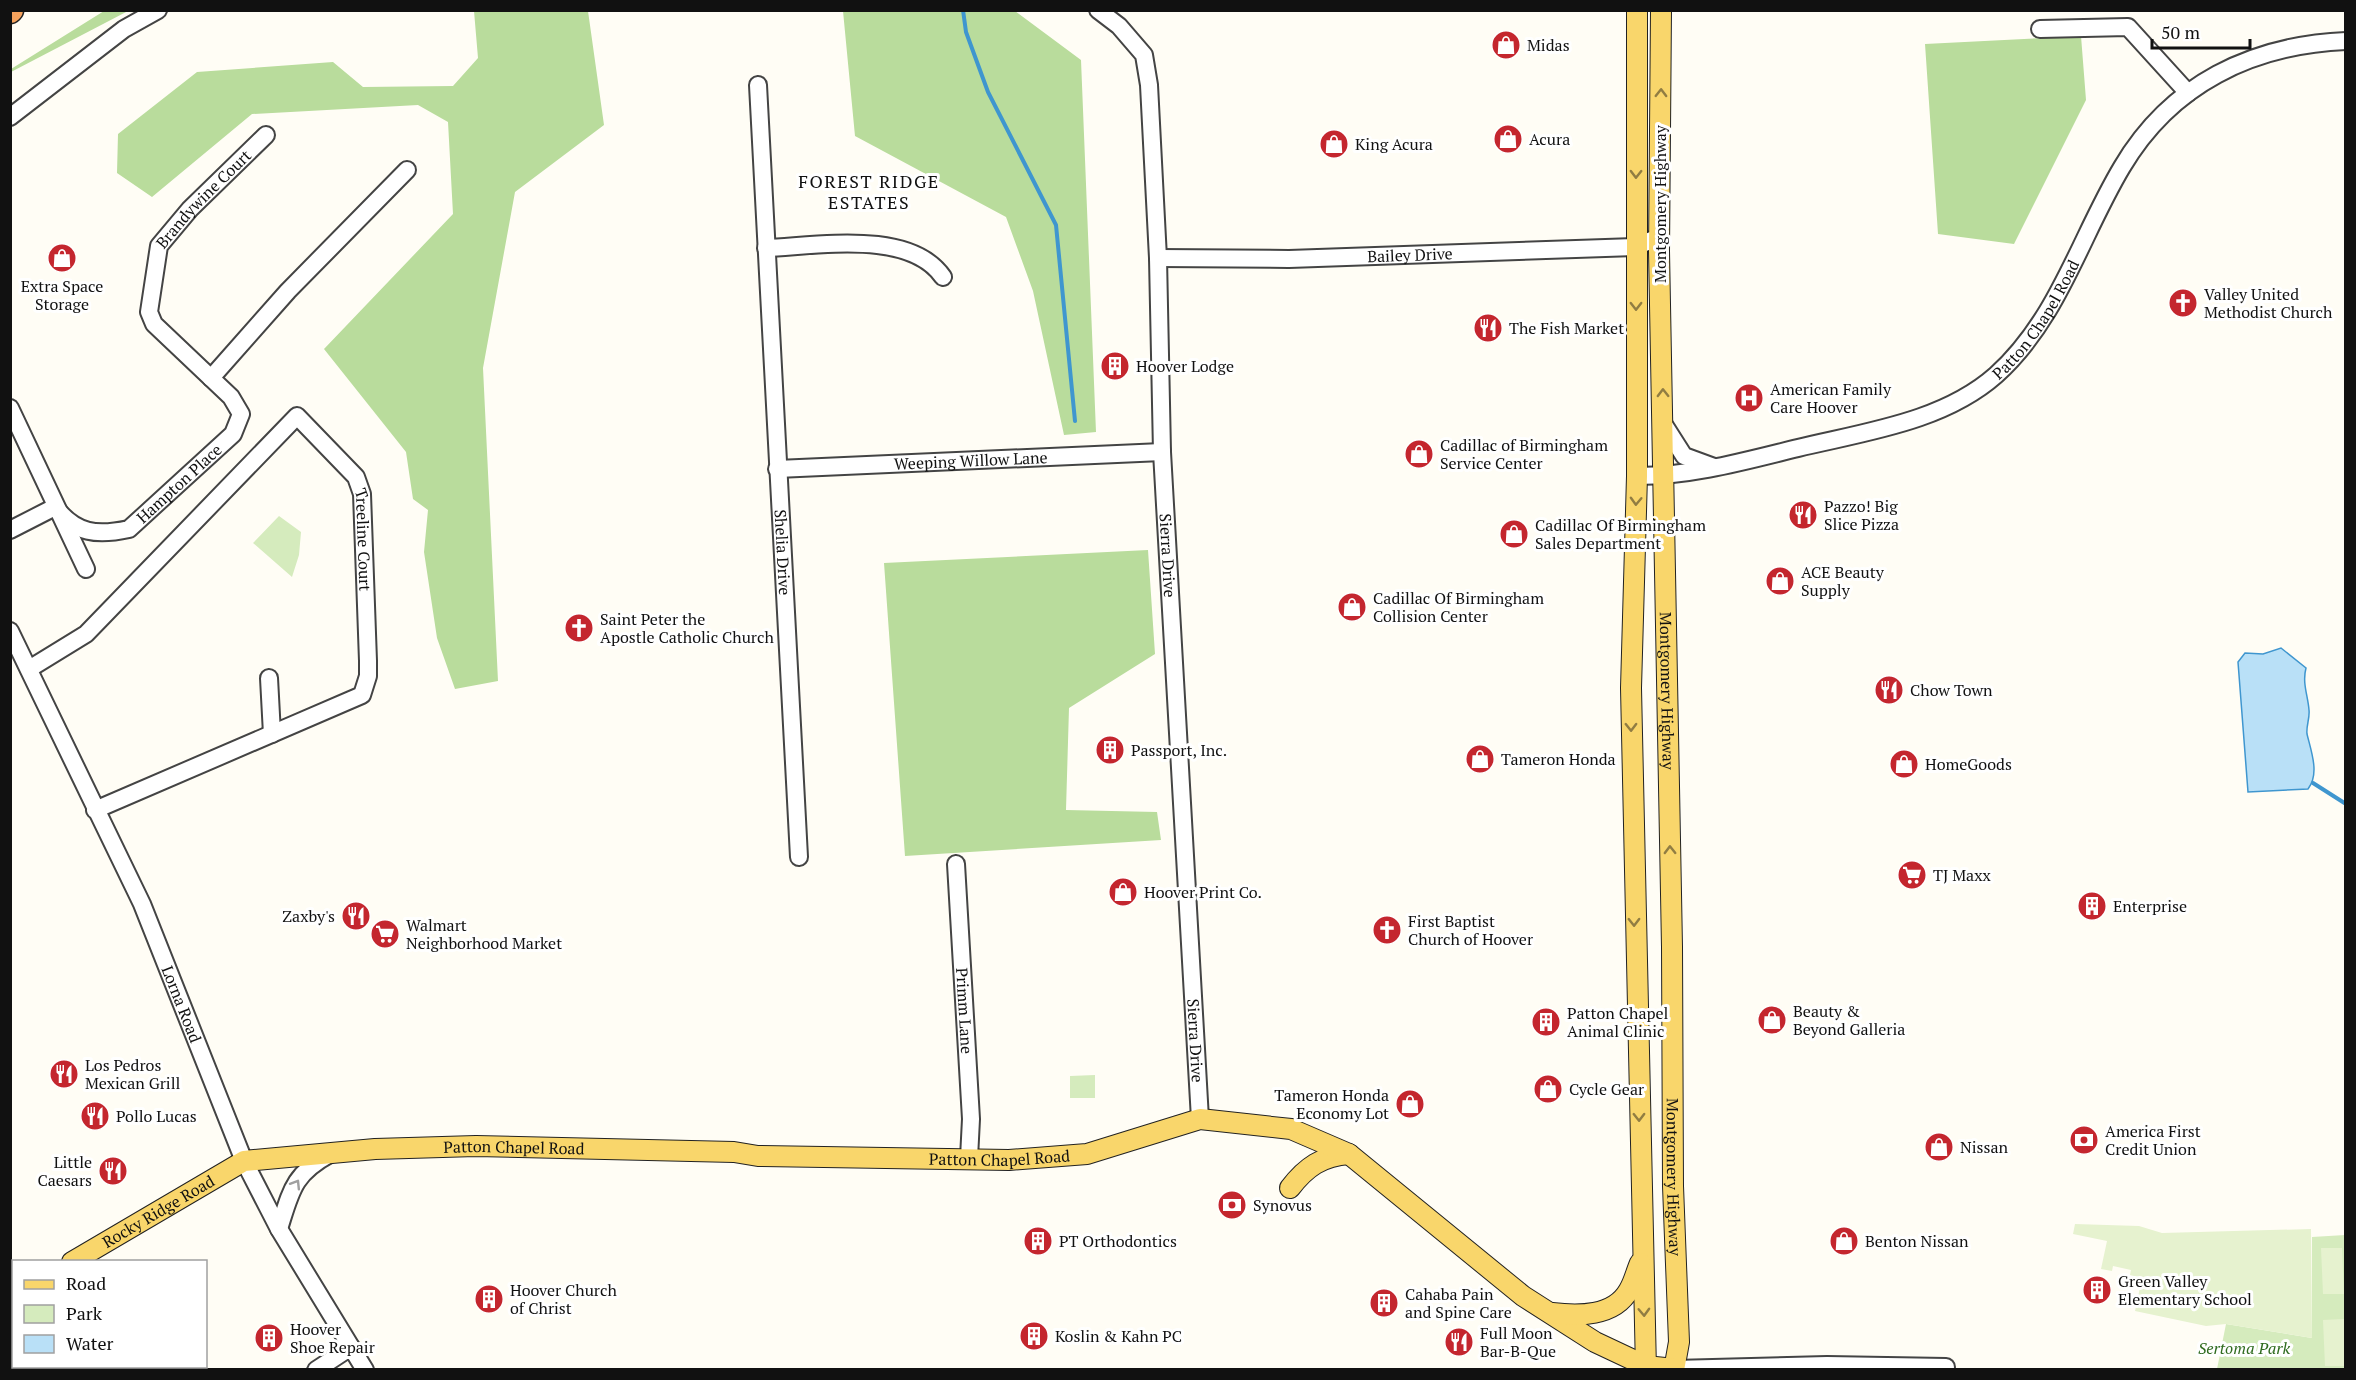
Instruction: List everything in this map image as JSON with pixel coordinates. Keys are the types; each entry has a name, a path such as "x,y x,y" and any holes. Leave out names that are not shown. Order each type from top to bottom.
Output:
{"main road":[{"path":"1628,10 1637,36"},
{"name":"Montgomery Highway","path":"1637,10 1635,247 1637,476 1631,688 1646,1368"},
{"name":"Montgomery Highway","path":"1660,10 1659,237 1665,476 1673,1186 1679,1342 1674,1369"},
{"name":"Patton Chapel Road","path":"244,1161 375,1149 476,1146 734,1152 758,1156 1009,1160 1087,1154 1200,1119 1291,1129 1349,1154 1523,1296 1595,1342 1646,1368 1674,1369"},
{"path":"1290,1188 1301,1174 1314,1164 1329,1156 1349,1154"},
{"name":"Rocky Ridge Road","path":"75,1260 244,1161"},
{"path":"1549,1313 1574,1315 1600,1312 1617,1305 1629,1291 1643,1255"}],"street":[{"path":"10,117 124,29 158,10"},
{"name":"Sierra Drive","path":"1098,10 1119,26 1144,55 1149,85 1158,258 1162,452 1200,1119"},
{"path":"2040,29 2128,27 2188,93"},
{"name":"Patton Chapel Road","path":"1637,476 1665,476 1715,468 1917,419 1972,393 1996,375 2032,337 2044,319 2122,166 2140,140 2188,93 2212,77 2260,54 2309,43 2346,41"},
{"name":"Shelia Drive","path":"758,85 799,857"},
{"name":"Brandywine Court","path":"241,414 231,396 154,324 149,312 159,246 190,209 266,135"},
{"path":"212,378 288,291 407,170"},
{"name":"Bailey Drive","path":"1158,258 1289,259 1635,247 1659,237"},
{"path":"766,248 861,244 894,246 924,259 943,277"},
{"path":"10,408 86,569"},
{"name":"Hampton Place","path":"55,507 67,522 81,530 110,533 129,529 233,434 241,414"},
{"name":"Treeline Court","path":"29,669 86,634 297,416 356,477 362,494 368,675 362,695 95,810"},
{"path":"1663,423 1684,456 1715,468"},
{"name":"Weeping Willow Lane","path":"777,468 1162,452"},
{"path":"10,530 55,507"},
{"name":"Lorna Road","path":"10,631 142,904 244,1161 279,1229 365,1370"},
{"path":"269,678 272,734"},
{"name":"Primm Lane","path":"956,864 971,1119 969,1158"},
{"path":"279,1229 291,1191 307,1166 332,1153"},
{"path":"316,1370 351,1347"},
{"path":"1674,1369 1827,1365 1946,1367"}],"green space":[{"path":"104,11 128,11 11,72 11,69"},
{"path":"474,11 588,11 604,125 515,192 483,368 498,681 455,689 437,638 424,552 428,510 413,499 406,452 324,349 453,214 448,122 418,105 252,114 152,197 117,173 118,134 197,72 333,62 363,87 453,86 478,58"},
{"path":"843,11 1015,11 1081,60 1096,432 1064,435 1033,291 1006,217 855,136"},
{"path":"2081,36 2086,100 2014,244 1938,234 1925,44"},
{"path":"279,516 301,532 299,555 292,577 253,543"},
{"path":"1148,550 1155,654 1069,708 1066,810 1157,812 1161,840 905,856 884,563"},
{"path":"1095,1075 1095,1098 1070,1098 1070,1076"},
{"path":"2075,1224 2139,1226 2162,1233 2311,1229 2312,1338 2226,1324 2206,1326 2135,1311 2142,1278 2130,1275 2131,1270 2113,1266 2112,1271 2101,1269 2107,1241 2073,1234"},
{"name":"Sertoma Park","path":"2345,1235 2345,1369 2217,1369 2226,1324 2312,1338 2312,1237"},
{"path":"2321,1248 2342,1248 2344,1294 2323,1294"},
{"path":"2344,1319 2345,1366 2325,1366 2323,1320"}],"water":[{"path":"2281,648 2306,668 2305,684 2309,713 2307,734 2314,762 2312,783 2308,789 2248,792 2238,662 2245,653 2263,654"}],"waterway":[{"path":"963,10 966,32 988,92 1056,225 1075,421"},
{"path":"2313,783 2346,804"}],"place":[{"name":"Midas","path":"1506,45"},
{"name":"Acura","path":"1508,139"},
{"name":"King Acura","path":"1334,144"},
{"name":"Extra Space Storage","path":"62,258"},
{"name":"Valley United Methodist Church","path":"2183,303"},
{"name":"The Fish Market","path":"1488,328"},
{"name":"Hoover Lodge","path":"1115,366"},
{"name":"American Family Care Hoover","path":"1749,398"},
{"name":"Cadillac of Birmingham Service Center","path":"1419,454"},
{"name":"Pazzo! Big Slice Pizza","path":"1803,515"},
{"name":"Cadillac Of Birmingham Sales Department","path":"1514,534"},
{"name":"ACE Beauty Supply","path":"1780,581"},
{"name":"Cadillac Of Birmingham Collision Center","path":"1352,607"},
{"name":"Saint Peter the Apostle Catholic Church","path":"579,628"},
{"name":"Chow Town","path":"1889,690"},
{"name":"Passport, Inc.","path":"1110,750"},
{"name":"Tameron Honda","path":"1480,759"},
{"name":"HomeGoods","path":"1904,764"},
{"name":"TJ Maxx","path":"1912,875"},
{"name":"Hoover Print Co.","path":"1123,892"},
{"name":"Enterprise","path":"2092,906"},
{"name":"Zaxby's","path":"356,916"},
{"name":"First Baptist Church of Hoover","path":"1387,930"},
{"name":"Walmart Neighborhood Market","path":"385,934"},
{"name":"Beauty & Beyond Galleria","path":"1772,1020"},
{"name":"Patton Chapel Animal Clinic","path":"1546,1022"},
{"name":"Los Pedros Mexican Grill","path":"64,1074"},
{"name":"Cycle Gear","path":"1548,1089"},
{"name":"Tameron Honda Economy Lot","path":"1410,1104"},
{"name":"Pollo Lucas","path":"95,1116"},
{"name":"America First Credit Union","path":"2084,1140"},
{"name":"Nissan","path":"1939,1147"},
{"name":"Little Caesars","path":"113,1171"},
{"name":"Synovus","path":"1232,1205"},
{"name":"PT Orthodontics","path":"1038,1241"},
{"name":"Benton Nissan","path":"1844,1241"},
{"name":"Green Valley Elementary School","path":"2097,1290"},
{"name":"Hoover Church of Christ","path":"489,1299"},
{"name":"Cahaba Pain and Spine Care","path":"1384,1303"},
{"name":"Koslin & Kahn PC","path":"1034,1336"},
{"name":"Hoover Shoe Repair","path":"269,1338"},
{"name":"Full Moon Bar-B-Que","path":"1459,1342"}],"district":[{"name":"FOREST RIDGE ESTATES","path":"869,192"}]}
